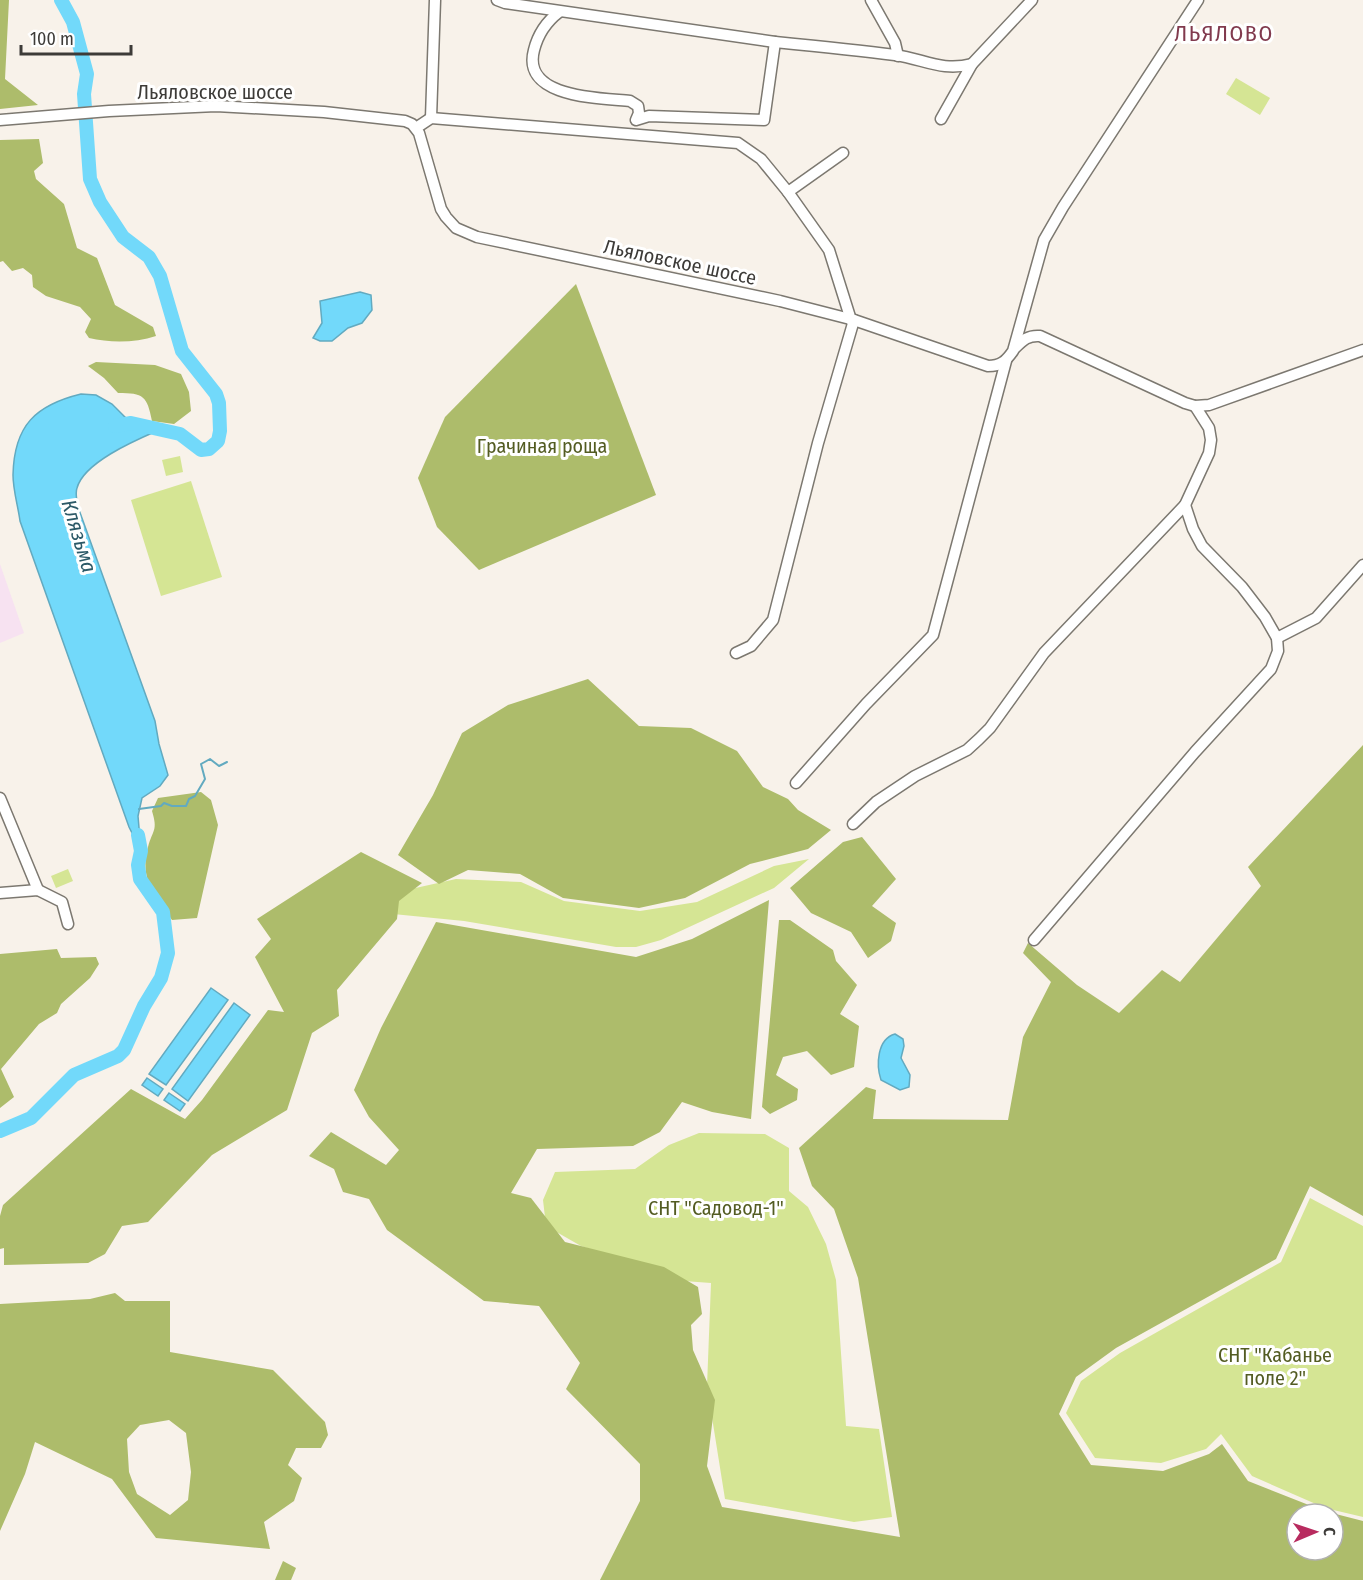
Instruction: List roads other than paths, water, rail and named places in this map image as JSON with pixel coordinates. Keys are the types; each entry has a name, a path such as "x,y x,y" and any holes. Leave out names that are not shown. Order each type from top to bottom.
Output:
{"street":[{"path":"431,118 435,0"},
{"path":"497,0 559,12 775,42 898,56 947,68 959,68 972,64"},
{"path":"871,0 895,43 898,56"},
{"path":"941,119 972,64 1032,0"},
{"path":"1013,351 1044,240 1197,0"},
{"path":"559,12 549,19 539,34 533,52 532,66 537,75 557,90 573,95 630,101 638,105 639,113 636,120 649,116 764,120 775,42"},
{"name":"Льяловское шоссе","path":"0,120 207,106 265,107 397,119 412,124 416,128 441,209 451,223 462,231 518,247 780,301 853,320 988,366 996,366 1006,361"},
{"path":"416,128 431,118 738,143 761,159 788,192 829,250 853,320 818,443 773,620 751,646 736,652"},
{"path":"788,192 843,153"},
{"path":"796,783 866,704 933,635 1006,361 1023,340 1031,336 1040,336 1168,396 1195,406 1209,405 1363,350"},
{"path":"854,824 876,802 915,776 967,750 990,728 1044,653 1185,505 1209,453 1211,440 1209,428 1195,406"},
{"path":"1034,940 1196,752 1271,669 1278,651 1277,638 1265,617 1242,587 1202,546 1190,522 1185,505"},
{"path":"1277,638 1316,618 1363,565"},
{"path":"0,798 38,890"},
{"path":"0,893 38,890 62,902 68,924"}],"water":[{"path":"360,292 371,295 372,310 362,323 348,328 332,341 320,341 313,338 322,323 320,301"},
{"path":"81,394 96,395 112,404 131,423 159,430 100,461 82,478 76,492 78,507 155,721 168,775 160,786 142,798 138,816 141,851 129,827 20,521 14,486 14,458 23,430 30,420 52,404"},
{"path":"211,988 228,1000 166,1085 149,1074"},
{"path":"234,1003 250,1015 188,1101 172,1089"},
{"path":"895,1034 903,1039 901,1058 910,1075 909,1087 900,1090 881,1080 878,1060 881,1047 889,1037"},
{"path":"147,1078 163,1089 158,1096 142,1085"},
{"path":"169,1093 185,1104 180,1111 164,1100"}],"waterway":[{"name":"Клязьма","path":"61,0 73,22 87,74 84,94 90,179 100,202 123,237 149,257 160,276 182,351 216,394 219,403 218,441 209,449 201,450 180,434 131,423 115,426"},
{"path":"139,809 161,806 164,803 172,806 186,806 205,779 201,764 210,759 219,766 227,762"},
{"name":"Клязьма","path":"0,1131 31,1118 74,1075 118,1056 124,1050 144,1006 161,978 168,953 163,912 140,879 138,865 141,851 138,835"}],"district":[{"name":"ЛЬЯЛОВО","path":"1224,33"}],"park label":[{"name":"Грачиная роща","path":"542,446"},
{"name":"СНТ \"Садовод-1\"","path":"716,1208"},
{"name":"СНТ \"Кабанье поле 2\"","path":"1275,1366"}]}
